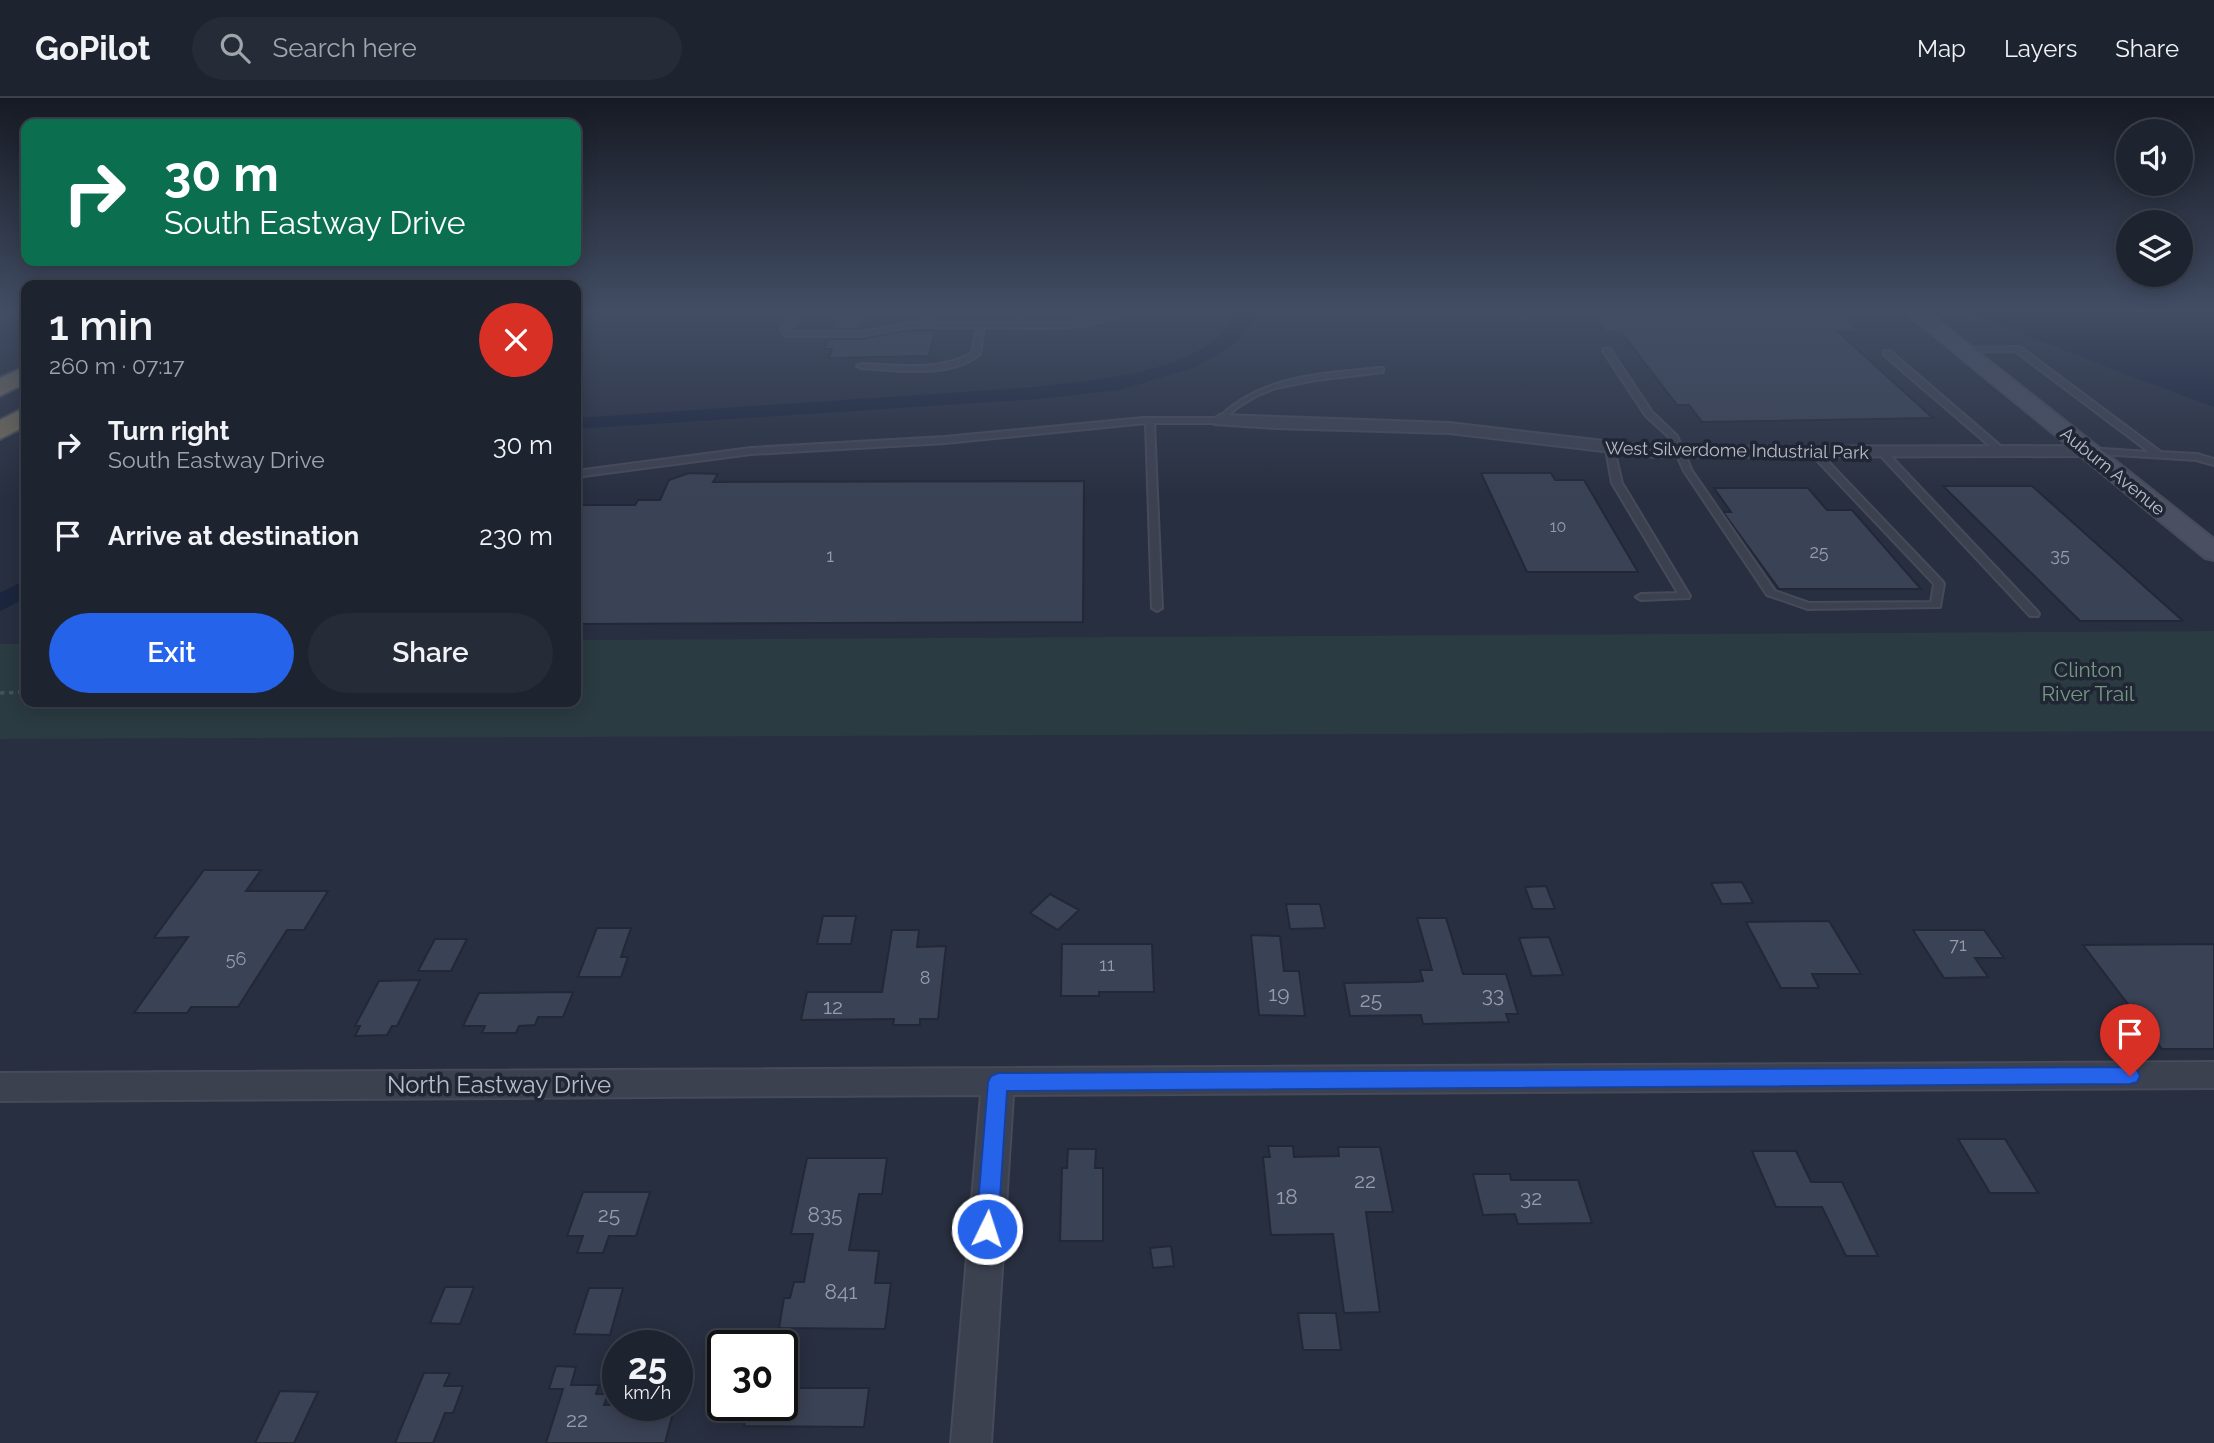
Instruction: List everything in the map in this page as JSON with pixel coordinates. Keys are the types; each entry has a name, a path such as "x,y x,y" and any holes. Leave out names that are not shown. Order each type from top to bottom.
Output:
{"highway":[{"path":"0,388 21,376"},
{"path":"0,431 21,418"}],"main road":[{"name":"Auburn Avenue","path":"1992,374 2214,552"}],"street":[{"name":"West Silverdome Industrial Park","path":"1220,420 1294,426 1455,428 1610,449 1679,452 2088,451"},
{"name":"North Eastway Drive","path":"0,1087 2214,1075"},
{"path":"971,1443 998,1082"}],"lane":[{"path":"581,473 751,451 945,440 1150,421 1220,420 1227,412 1264,390 1303,380 1351,374"},
{"path":"1622,374 1649,414 1673,436 1688,471 1771,593 1808,606 1936,605 1940,584 1813,452"},
{"path":"1911,374 2001,451"},
{"path":"2050,374 2158,454"},
{"path":"1150,421 1157,608"},
{"path":"1610,449 1617,484 1685,597 1641,597"},
{"path":"1881,451 2034,614"},
{"path":"2088,451 2197,457 2214,463"}],"path":[{"path":"0,693 21,692"}],"green space":[{"name":"Clinton River Trail","path":"2214,631 2214,731 0,739 0,644 21,644 21,707 581,707 581,640"}],"water":[{"path":"1131,374 1174,374 1120,390 1038,399 581,429 581,418 1035,387"},
{"path":"2124,374 2214,374 2214,407"},
{"path":"21,582 21,600 0,611 0,593"}],"building":[{"path":"1653,374 1884,374 1933,418 1702,422 1689,405 1677,405"},
{"path":"689,473 718,474 713,482 1084,481 1083,622 581,624 581,505 635,505 638,500 660,500 669,480"},
{"path":"1481,473 1551,473 1555,480 1584,480 1638,572 1527,572"},
{"path":"1943,486 2032,486 2183,621 2080,621"},
{"path":"1714,488 1808,488 1827,510 1852,510 1921,589 1779,589 1723,512 1731,512"},
{"path":"204,870 261,870 246,891 328,891 304,930 287,930 238,1007 191,1007 187,1013 134,1013 188,937 154,938"},
{"path":"1742,882 1753,903 1722,904 1711,883"},
{"path":"1546,886 1555,909 1533,909 1525,887"},
{"path":"1050,894 1079,910 1058,930 1030,913"},
{"path":"1286,904 1320,904 1325,928 1290,929"},
{"path":"823,916 856,916 851,944 817,944"},
{"path":"1417,918 1446,918 1463,974 1506,974 1518,1014 1506,1014 1509,1022 1423,1024 1421,1015 1350,1016 1344,983 1423,981 1420,970 1432,970"},
{"path":"1829,921 1861,974 1812,974 1819,988 1781,988 1746,922"},
{"path":"597,928 631,928 621,957 628,957 621,977 578,977"},
{"path":"892,930 919,930 917,947 946,946 938,1019 920,1019 920,1025 893,1025 894,1019 801,1020 807,992 882,992"},
{"path":"1913,930 1984,930 2004,958 1975,958 1988,977 1944,978"},
{"path":"1251,935 1280,936 1284,971 1299,971 1305,1016 1259,1015"},
{"path":"1549,937 1563,975 1532,976 1519,938"},
{"path":"435,939 467,939 451,971 418,971"},
{"path":"1062,944 1152,944 1154,992 1099,992 1099,996 1061,996"},
{"path":"2214,944 2214,1049 2162,1049 2083,945"},
{"path":"420,980 397,1026 392,1026 387,1035 355,1036 360,1026 355,1026 379,981"},
{"path":"573,992 563,1017 538,1017 535,1025 519,1026 516,1033 482,1033 485,1026 463,1026 479,993"},
{"path":"1958,1139 2005,1139 2038,1193 1990,1193"},
{"path":"1268,1146 1293,1146 1294,1157 1339,1156 1338,1147 1380,1147 1393,1212 1366,1212 1380,1312 1344,1313 1333,1234 1271,1235 1263,1157 1270,1157"},
{"path":"1068,1149 1096,1149 1095,1168 1103,1168 1103,1241 1060,1241 1062,1168 1067,1168"},
{"path":"1752,1151 1796,1151 1811,1182 1842,1182 1878,1256 1846,1256 1822,1207 1776,1207"},
{"path":"807,1158 887,1158 882,1194 859,1194 849,1250 879,1251 875,1283 891,1283 885,1329 779,1328 784,1298 790,1298 794,1282 804,1282 813,1234 791,1234"},
{"path":"1473,1174 1510,1174 1511,1180 1578,1180 1592,1223 1518,1224 1515,1214 1483,1215"},
{"path":"583,1192 650,1192 636,1236 609,1236 603,1253 577,1253 583,1236 567,1236"},
{"path":"1171,1246 1174,1266 1153,1268 1150,1248"},
{"path":"445,1287 474,1287 460,1324 430,1323"},
{"path":"589,1288 623,1288 611,1330 602,1330 602,1335 574,1334"},
{"path":"1298,1313 1336,1313 1341,1350 1303,1350"},
{"path":"556,1366 576,1367 571,1385 599,1385 596,1394 602,1394 602,1421 671,1421 665,1443 546,1443 563,1389 549,1389"},
{"path":"424,1373 450,1373 444,1386 463,1386 453,1413 445,1413 433,1443 395,1443"},
{"path":"798,1388 869,1388 864,1427 744,1426 745,1421 798,1421"},
{"path":"280,1391 318,1392 294,1443 255,1443"}],"route":[{"path":"987,1229 998,1082 2130,1076"}]}
